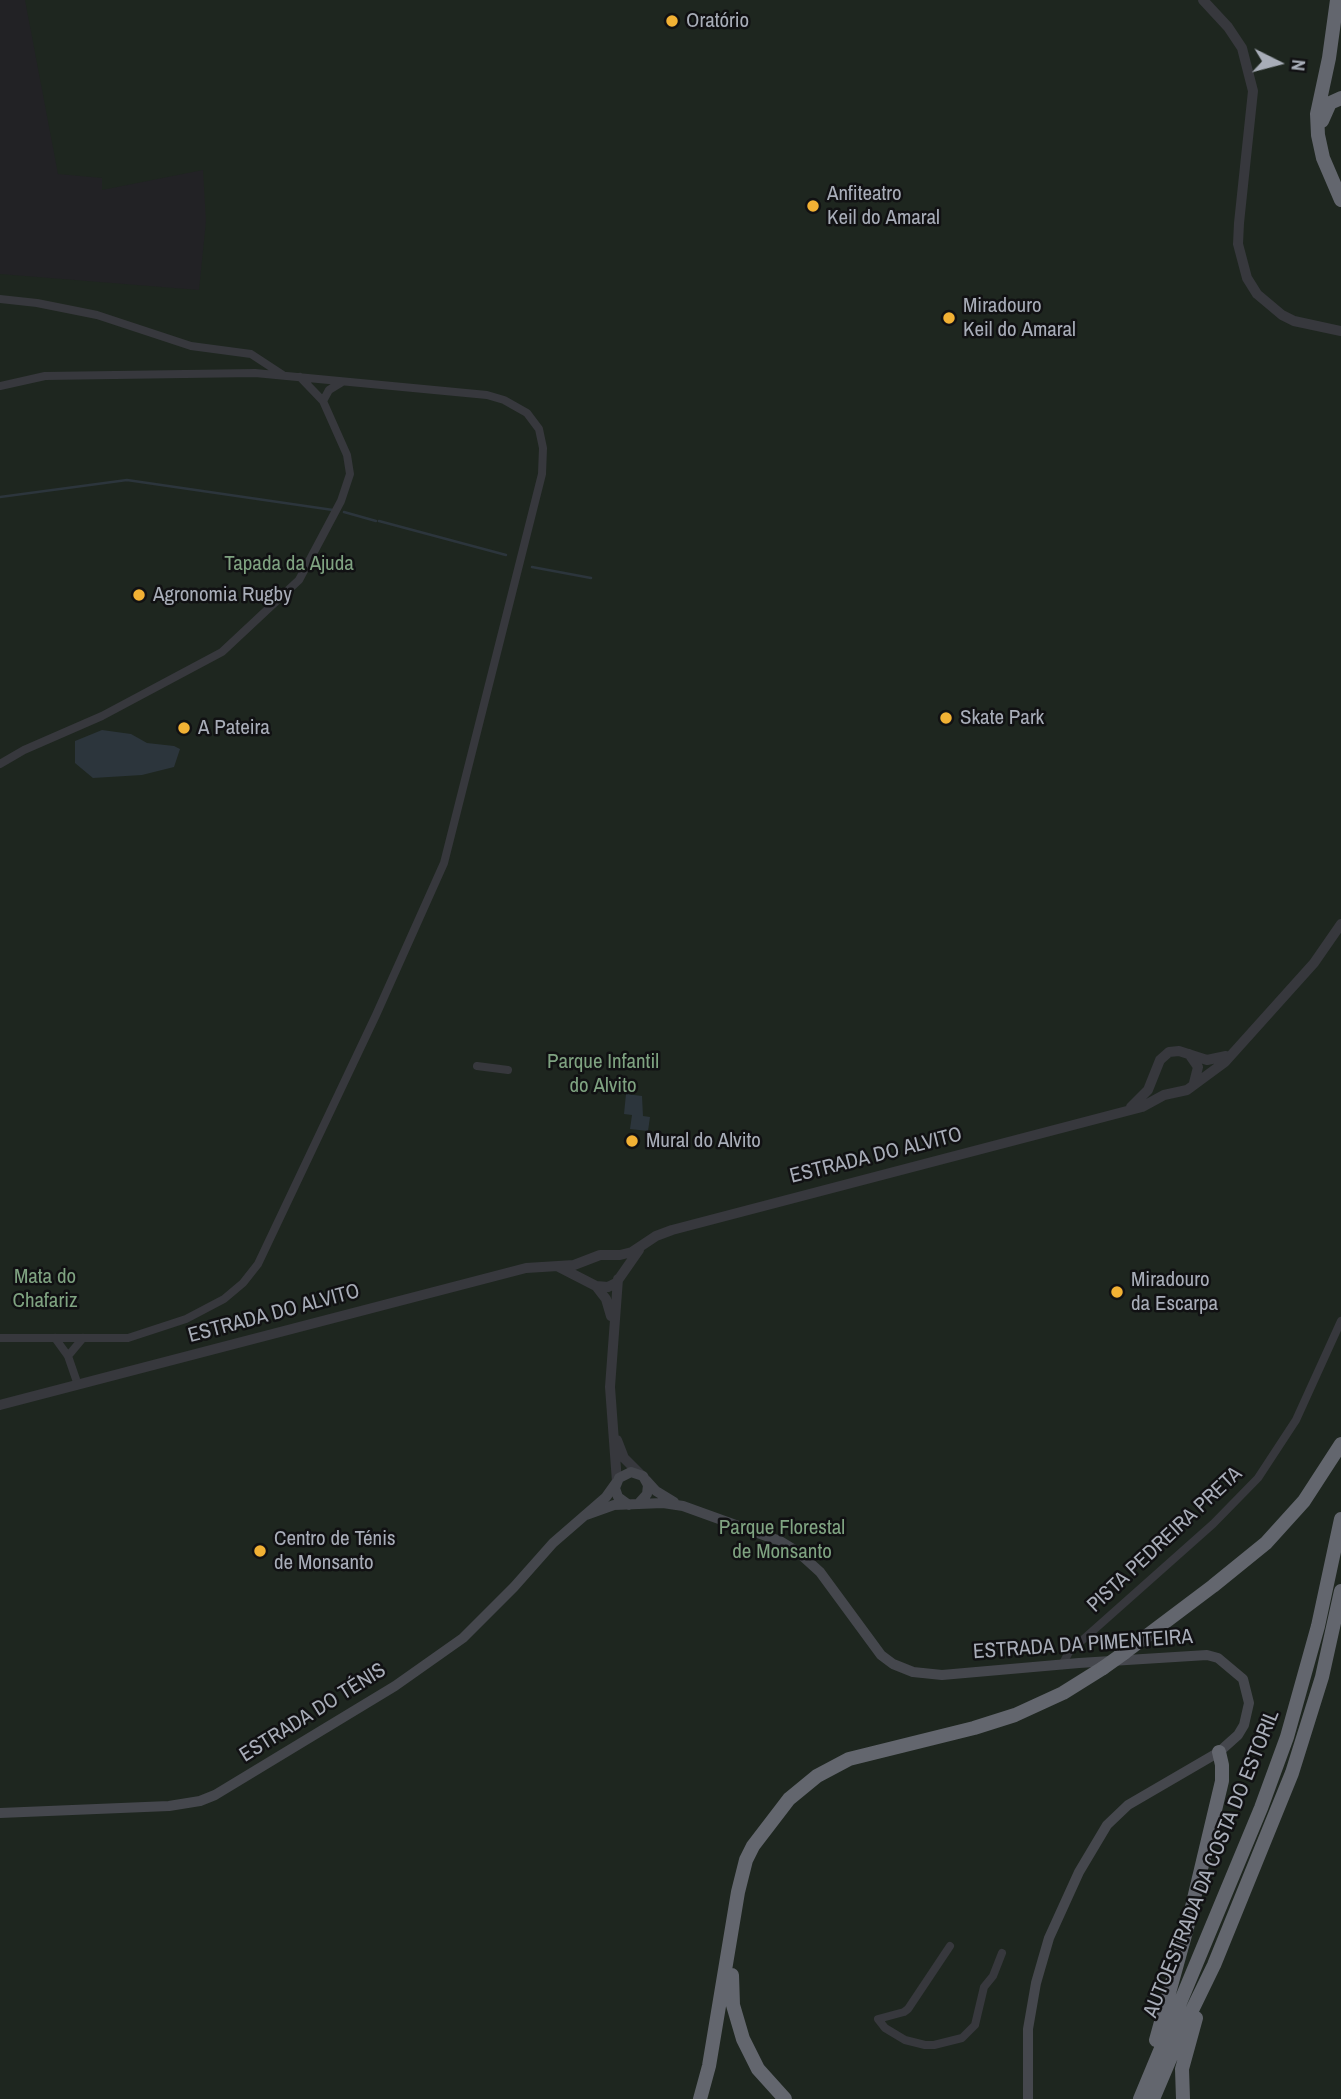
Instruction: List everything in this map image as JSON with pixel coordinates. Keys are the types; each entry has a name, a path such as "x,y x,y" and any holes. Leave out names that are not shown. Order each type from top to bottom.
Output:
{"highway":[{"path":"1337,0 1329,58 1317,114 1323,158 1341,200"},
{"path":"1341,98 1330,103 1322,118 1322,134 1327,157 1341,188"},
{"path":"700,2099 709,2066 742,1874 753,1846 789,1799 802,1786 832,1767 867,1754 997,1721 1032,1708 1083,1682 1266,1543 1304,1501 1341,1444"},
{"name":"AUTOESTRADA DA COSTA DO ESTORIL","path":"1139,2099 1252,1832 1287,1737 1318,1626 1341,1519"},
{"name":"AUTOESTRADA DA COSTA DO ESTORIL","path":"1153,2099 1214,1965 1292,1773 1322,1677 1341,1591"},
{"path":"1139,2099 1169,1998 1222,1781 1219,1752"},
{"path":"762,1834 750,1865 739,1915 732,1967 732,1996 737,2022 750,2056 766,2080 785,2099"},
{"path":"1182,2099 1182,2069 1190,2035 1214,1965"}],"main road":[{"path":"616,1482 626,1472 643,1477 648,1494 634,1504"},
{"name":"ESTRADA DA PIMENTEIRA","path":"643,1477 656,1491 683,1506 780,1541 798,1552 820,1572 881,1655 901,1668 924,1675 942,1675 1195,1655 1218,1658 1242,1679 1249,1703 1241,1730 1219,1752 1128,1805 1107,1825 1092,1847 1049,1938 1036,1983 1028,2029 1028,2099"},
{"name":"ESTRADA DA PIMENTEIRA","path":"616,1482 618,1497 634,1504 654,1502 683,1506"},
{"name":"ESTRADA DO TÉNIS","path":"0,1813 169,1806 200,1801 215,1795 395,1686 463,1638 553,1543 606,1497 616,1482"},
{"name":"ESTRADA DO TÉNIS","path":"586,1514 614,1505 634,1504"}],"street":[{"path":"1203,0 1228,27 1242,48 1253,91 1238,244 1247,278 1257,294 1282,316 1341,331"},
{"path":"0,299 97,315 191,346 251,354 283,375"},
{"path":"0,386 45,376 255,373 488,395 504,400 527,413 539,429 543,448 542,474 444,863 376,1015 258,1264 224,1299 186,1319 128,1338 0,1338"},
{"path":"0,764 24,750 102,716 222,652 299,580 341,501 350,474 347,455 323,401 300,377"},
{"path":"323,401 329,390 344,381"},
{"name":"ESTRADA DO ALVITO","path":"0,1405 526,1268 574,1265 600,1255 620,1255 672,1230 1142,1107 1164,1094 1191,1086 1233,1053 1314,963 1341,924"},
{"path":"1125,1112 1143,1097 1160,1060 1169,1052 1179,1051 1212,1060 1233,1053"},
{"path":"1189,1055 1196,1062 1198,1073 1191,1086"},
{"path":"477,1066 508,1069"},
{"path":"1157,1070 1162,1085 1177,1092"},
{"name":"ESTRADA DO ALVITO","path":"619,1277 641,1247"},
{"path":"592,1260 587,1269 594,1284 608,1287 619,1277 617,1261 609,1255"},
{"name":"ESTRADA DO ALVITO","path":"558,1267 594,1284"},
{"name":"ESTRADA DA PIMENTEIRA","path":"616,1482 610,1387 619,1277"},
{"name":"ESTRADA DA PIMENTEIRA","path":"594,1284 606,1298 614,1325"},
{"name":"PISTA PEDREIRA PRETA","path":"1062,1665 1069,1652 1213,1524 1258,1478 1296,1420 1341,1321"},
{"path":"55,1338 68,1356 78,1385"},
{"path":"68,1356 83,1338"},
{"name":"ESTRADA DA PIMENTEIRA","path":"614,1433 624,1458 643,1477"},
{"path":"950,1946 908,2009 878,2019 884,2028 905,2040 925,2045 947,2043 962,2038 975,2025 984,1987 993,1976 1002,1953"}],"shaded area":[{"path":"0,0 28,0 206,162 211,222 203,292 0,275"},
{"path":"102,730 131,734 147,743 180,749 174,767 142,775 93,778 75,763 75,741"},
{"path":"626,1094 642,1096 643,1116 650,1117 648,1131 630,1129 632,1115 624,1114"}],"green space":[{"name":"Parque Florestal de Monsanto","path":"25,0 1341,0 1341,2099 0,2099 0,274 199,290 206,221 203,170 102,190 102,178 58,174"}],"waterway":[{"path":"0,497 127,480 333,510"},
{"path":"344,512 376,521"},
{"path":"379,521 506,555"},
{"path":"532,567 591,578"}],"place":[{"name":"Oratório","path":"672,21"},
{"name":"Anfiteatro Keil do Amaral","path":"813,206"},
{"name":"Miradouro Keil do Amaral","path":"949,318"},
{"name":"Agronomia Rugby","path":"139,595"},
{"name":"Skate Park","path":"946,718"},
{"name":"A Pateira","path":"184,728"},
{"name":"Mural do Alvito","path":"632,1141"},
{"name":"Miradouro da Escarpa","path":"1117,1292"},
{"name":"Centro de Ténis de Monsanto","path":"260,1551"}],"park label":[{"name":"Tapada da Ajuda","path":"289,564"},
{"name":"Parque Infantil do Alvito","path":"603,1074"},
{"name":"Mata do Chafariz","path":"45,1289"}]}
